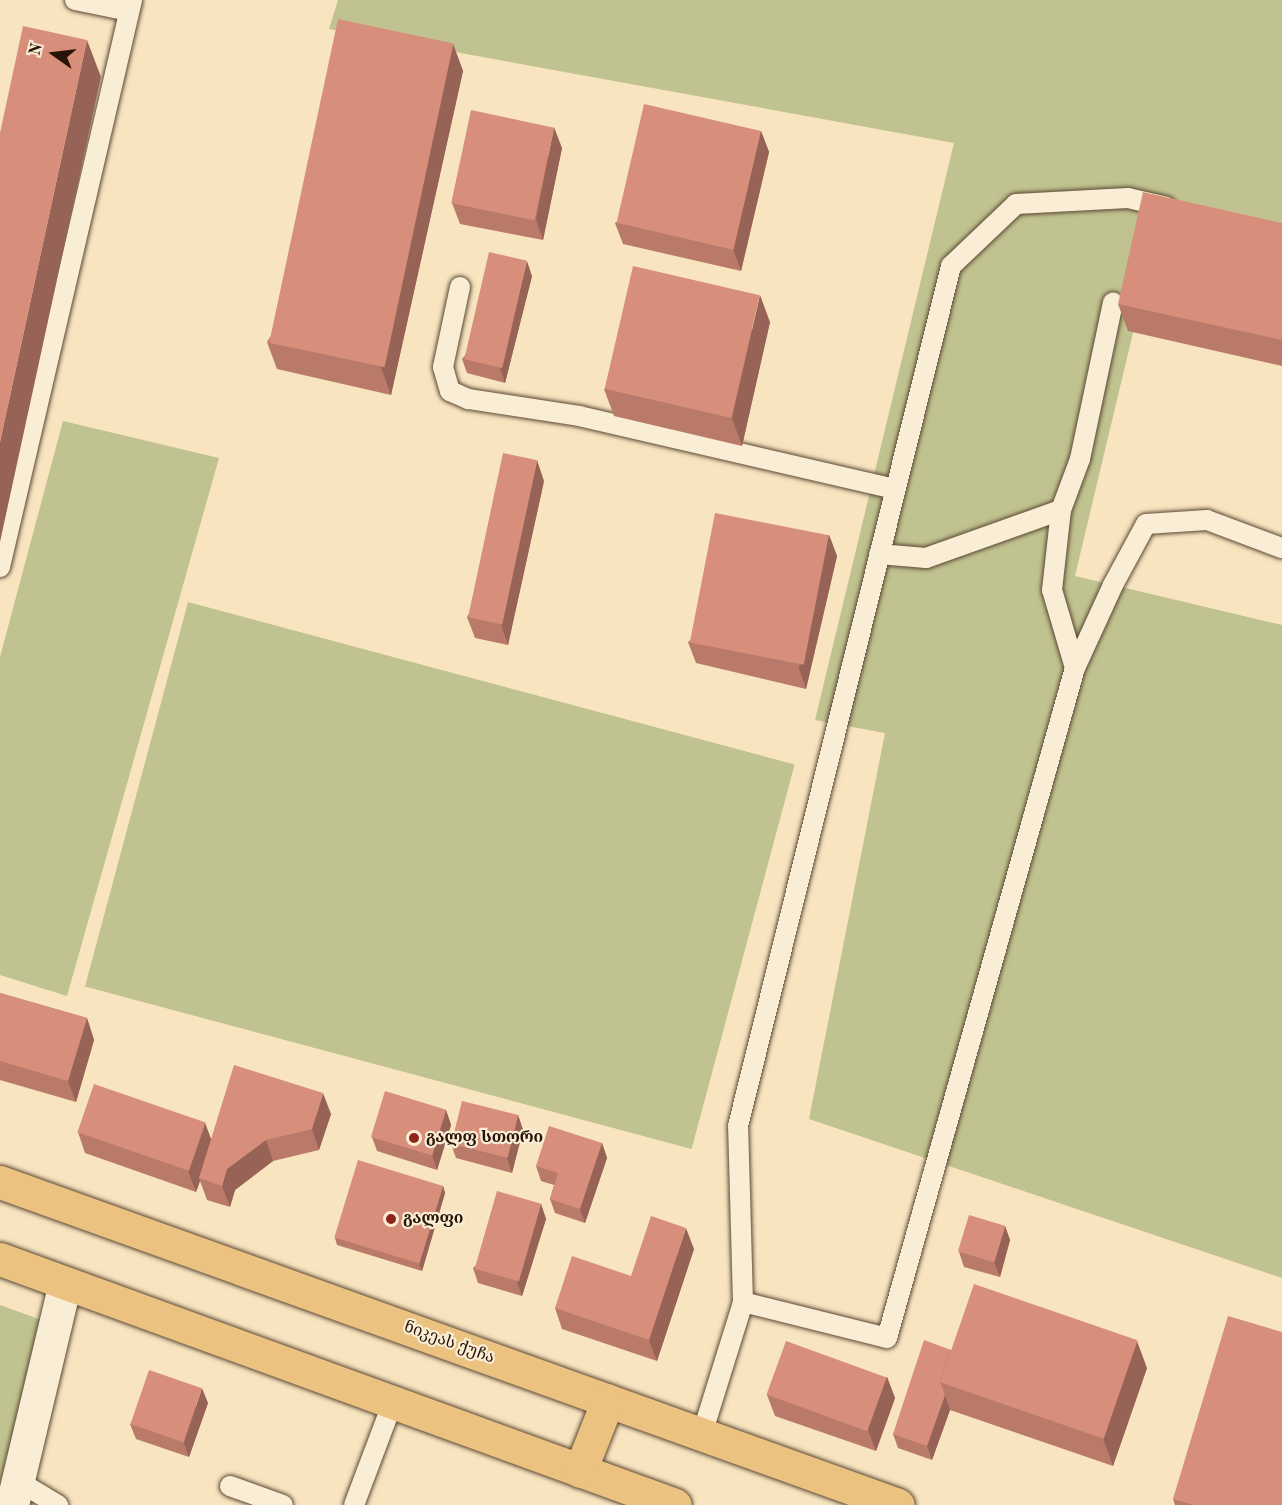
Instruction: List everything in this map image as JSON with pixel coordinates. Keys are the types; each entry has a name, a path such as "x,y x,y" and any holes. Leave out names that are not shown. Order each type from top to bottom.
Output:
{"main road":[{"name":"ნიკეას ქუჩა","path":"0,1182 898,1505"},
{"path":"0,1259 675,1505"},
{"path":"580,1471 608,1400"}],"street":[{"path":"15,1493 65,1283"}],"lane":[{"path":"0,567 130,5 75,0"},
{"path":"702,1434 743,1302 738,1126 951,267 1016,204 1128,198 1183,211"},
{"path":"460,287 443,367 450,391 468,399 579,416 895,489"},
{"path":"1075,668 1052,590 1061,510 1080,459 1113,302"},
{"path":"879,554 926,558 1061,510"},
{"path":"743,1302 887,1338 1075,668 1113,585 1146,524 1207,520 1282,548"},
{"path":"354,1505 393,1402"},
{"path":"230,1486 283,1505"},
{"path":"15,1493 58,1505"}],"green space":[{"path":"338,0 1282,0 1282,261 1157,232 1075,576 1282,625 1282,1278 809,1119 885,733 815,720 954,143 329,29"},
{"path":"63,421 219,458 67,996 0,975 0,657"},
{"path":"188,602 795,765 692,1149 85,986"},
{"path":"0,1305 55,1325 0,1505"}],"building":[{"path":"338,19 453,44 385,367 269,343"},
{"path":"23,26 87,40 0,442 0,133"},
{"path":"644,104 761,131 733,250 617,223"},
{"path":"471,110 554,128 534,221 451,203"},
{"path":"1143,192 1282,223 1282,340 1118,304"},
{"path":"489,252 527,261 502,368 464,359"},
{"path":"633,266 760,295 731,418 605,389"},
{"path":"503,453 537,460 502,625 468,617"},
{"path":"715,513 829,535 804,665 690,643"},
{"path":"0,993 87,1018 68,1081 0,1061"},
{"path":"234,1065 323,1093 312,1129 266,1140 227,1169 222,1186 199,1178"},
{"path":"94,1084 206,1122 189,1171 77,1132"},
{"name":"გალფ სთორი","path":"385,1091 446,1110 432,1156 371,1137"},
{"path":"462,1101 518,1115 508,1158 451,1144"},
{"path":"549,1126 602,1143 580,1209 550,1199 558,1173 536,1166"},
{"name":"გალფი","path":"358,1160 443,1186 419,1263 334,1237"},
{"path":"497,1191 541,1204 519,1282 475,1269"},
{"path":"969,1215 1005,1226 994,1262 958,1251"},
{"path":"651,1216 686,1228 649,1340 555,1308 572,1256 631,1276"},
{"path":"974,1284 1138,1340 1104,1439 940,1382"},
{"path":"1228,1316 1282,1332 1282,1505 1194,1505 1173,1499"},
{"path":"924,1340 951,1350 940,1382 945,1395 927,1446 893,1434"},
{"path":"786,1341 887,1378 867,1431 767,1395"},
{"path":"149,1370 202,1388 183,1442 130,1424"}],"place":[{"name":"გალფ სთორი","path":"414,1138"},
{"name":"გალფი","path":"391,1219"}]}
